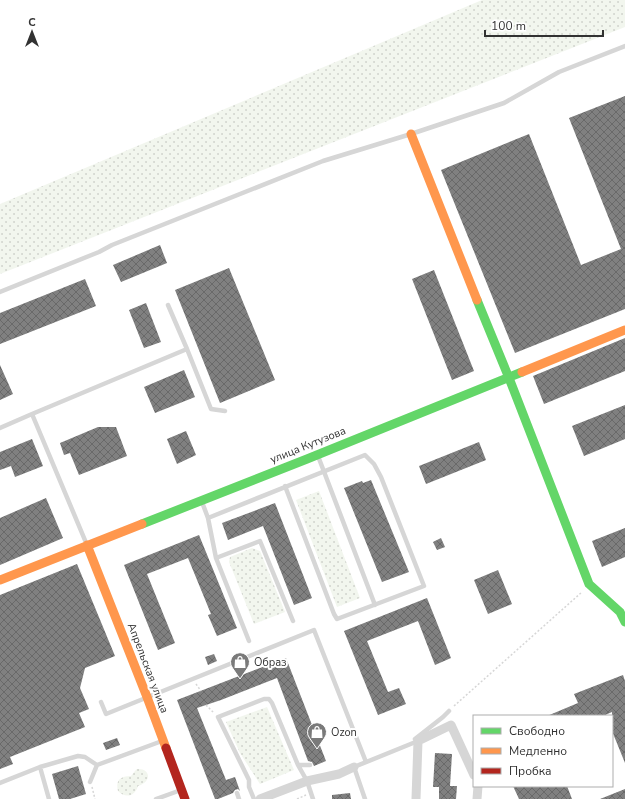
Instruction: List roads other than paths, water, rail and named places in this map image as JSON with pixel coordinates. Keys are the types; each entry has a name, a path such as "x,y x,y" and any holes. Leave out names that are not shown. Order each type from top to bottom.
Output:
{"street":[{"path":"411,134 509,378 589,584 620,612 625,622"},
{"name":"улица Кутузова","path":"0,580 509,378 625,330"},
{"name":"Апрельская улица","path":"87,545 147,697 185,799"},
{"path":"416,799 418,741 451,725 473,773"},
{"path":"260,799 307,781 338,774 354,767"},
{"path":"477,799 478,787"}],"lane":[{"path":"0,292 99,252 112,245 323,161 504,103 559,72 625,46"},
{"path":"168,305 211,409 225,411"},
{"path":"0,428 187,349"},
{"path":"32,414 87,545"},
{"path":"318,454 375,605"},
{"path":"208,518 285,486 365,455 374,464 381,477 424,586 338,619 331,607 285,486"},
{"path":"201,500 208,518 216,558 249,641"},
{"path":"216,558 260,542 293,621"},
{"path":"101,702 106,714 314,630 366,762"},
{"path":"254,799 249,787 249,780 218,717 264,699 269,699 272,703 298,765 307,781 313,799"},
{"path":"406,746 449,711"},
{"path":"90,782 97,765 163,741"},
{"path":"365,799 354,767 418,741"},
{"path":"0,783 40,767 78,756 85,757 97,765"},
{"path":"298,765 310,765"},
{"path":"40,767 49,799"},
{"path":"156,799 182,790"},
{"path":"237,793 239,799"}],"place":[{"name":"Образ","path":"240,679"},
{"name":"Ozon","path":"317,749"}]}
